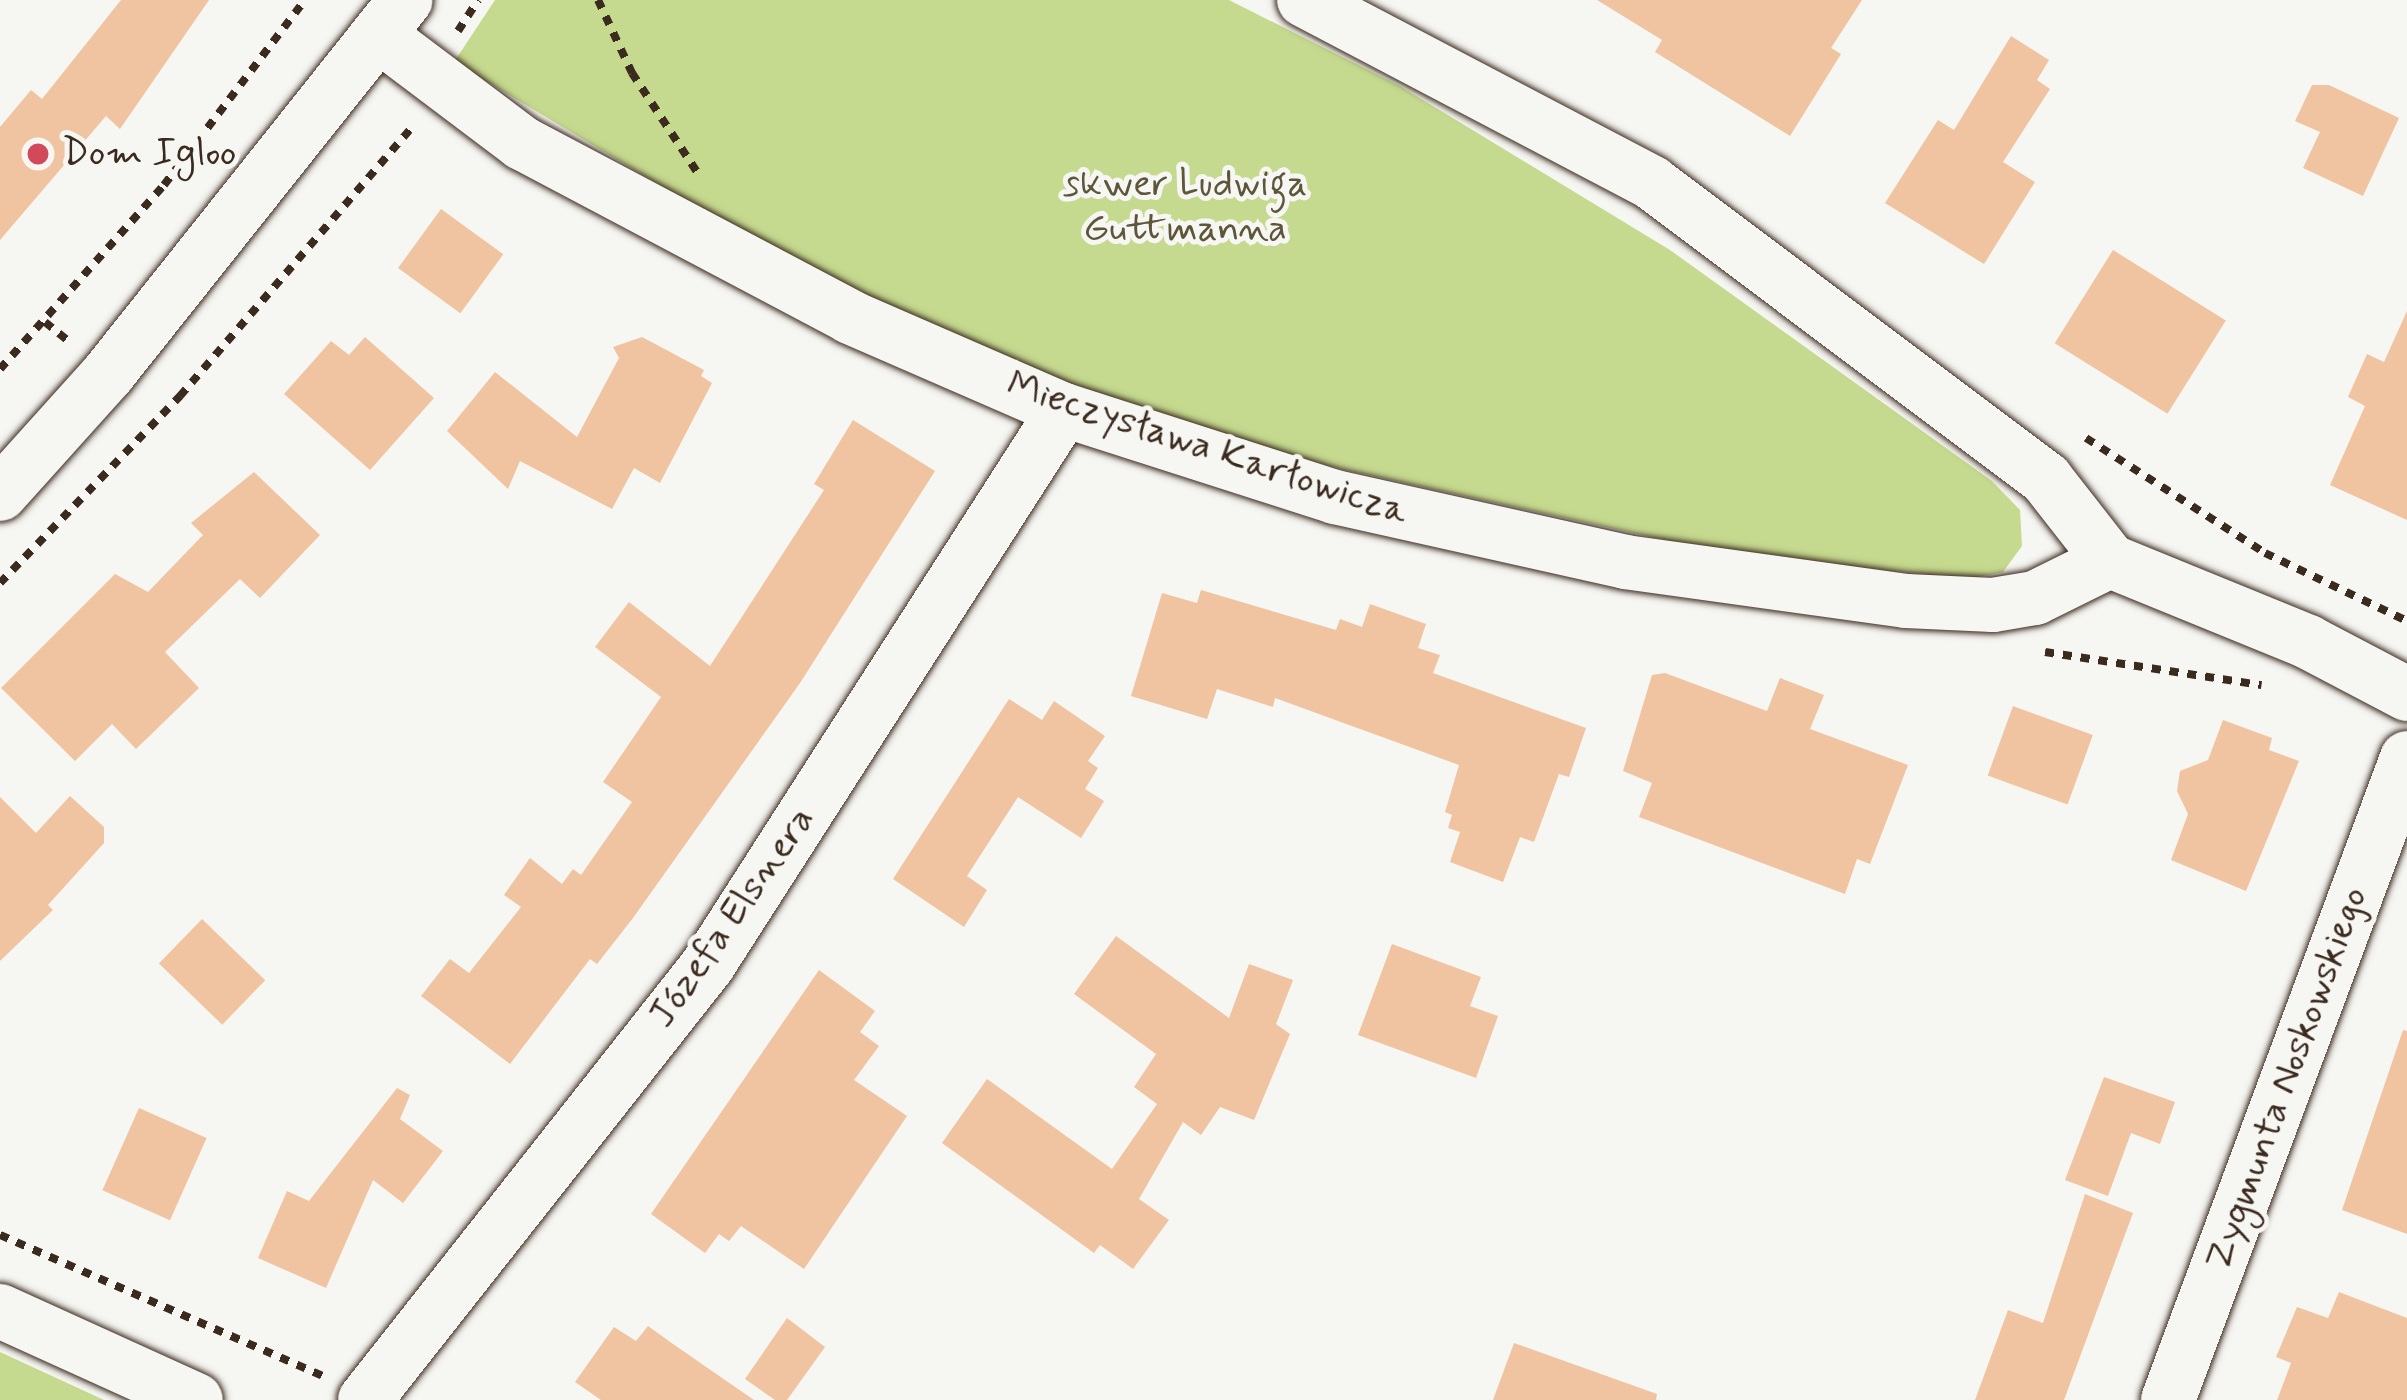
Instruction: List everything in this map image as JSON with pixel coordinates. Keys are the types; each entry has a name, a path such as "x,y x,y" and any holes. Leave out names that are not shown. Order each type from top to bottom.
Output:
{"street":[{"path":"1304,0 1652,183 2045,478 2110,561 2308,642 2407,694"},
{"name":"Mieczysława Karłowicza","path":"392,18 438,79 522,143 721,244 850,317 1064,410 1336,497 1625,562 1906,601 1994,605 2035,598 2110,561"},
{"path":"0,494 86,400 392,18"},
{"name":"Józefa Elsnera","path":"366,1397 708,965 1064,410"},
{"name":"Zygmunta Noskowskiego","path":"2168,1400 2407,758"},
{"path":"0,1311 196,1400"}],"path":[{"path":"0,369 164,185 305,0"},
{"path":"0,583 355,199 419,118 478,0"},
{"path":"598,0 632,73 713,196 721,244"},
{"path":"0,1234 366,1397"}],"green space":[{"name":"skwer Ludwiga Guttmanna","path":"495,0 1229,0 1400,86 1670,250 1992,481 2020,510 2022,546 2003,572 1968,579 1725,553 1337,468 1134,410 878,303 750,239 454,62"},
{"path":"0,1352 104,1400 0,1400"}],"building":[{"path":"121,0 209,0 120,129 106,116 0,240 0,127 31,90 42,99"},
{"path":"1597,0 1862,0 1831,48 1841,54 1790,136 1655,52 1662,40"},
{"path":"2011,36 2049,60 2037,80 2050,89 2003,162 2035,182 1984,264 1885,203 1938,120 1954,130"},
{"path":"2312,85 2329,85 2399,118 2363,196 2303,168 2320,132 2295,121"},
{"path":"441,209 503,254 460,313 398,268"},
{"path":"2113,250 2226,320 2167,414 2055,343"},
{"path":"2407,311 2407,520 2330,485 2365,406 2348,397 2367,354 2384,362"},
{"path":"365,337 434,398 370,470 284,394 331,341 349,355"},
{"path":"642,337 704,370 701,376 712,383 660,483 634,468 612,509 520,461 508,489 447,431 495,372 577,437 619,358 613,347"},
{"path":"853,420 935,471 800,683 633,918 597,964 590,959 510,1064 421,996 450,959 469,973 521,907 504,895 530,858 562,884 573,869 581,875 632,802 603,782 661,697 595,647 629,602 710,666 824,490 814,484"},
{"path":"254,472 320,535 260,598 240,579 165,652 199,688 136,749 112,724 75,761 1,688 115,574 148,592 203,535 191,523"},
{"path":"1201,590 1336,630 1340,619 1362,627 1370,604 1426,624 1418,648 1440,655 1433,673 1586,728 1569,777 1559,774 1534,842 1520,837 1503,882 1450,862 1460,832 1448,828 1452,815 1445,812 1459,765 1275,698 1273,707 1217,689 1207,719 1131,696 1162,593 1197,603"},
{"path":"1665,673 1767,711 1780,678 1824,695 1810,729 1908,765 1870,864 1857,859 1845,894 1639,817 1652,783 1623,771 1652,675"},
{"path":"1009,699 1042,720 1054,701 1105,736 1088,761 1098,768 1085,789 1104,801 1081,838 1018,797 967,876 987,890 964,927 893,879"},
{"path":"2013,706 2093,735 2068,805 1988,776"},
{"path":"2223,720 2272,738 2269,750 2299,761 2246,891 2171,860 2188,814 2177,791 2180,771 2208,760"},
{"path":"70,796 104,827 104,843 48,905 53,910 0,961 0,797 36,833"},
{"path":"202,919 265,980 222,1025 159,964"},
{"path":"1116,936 1229,1018 1249,964 1293,980 1276,1024 1290,1034 1254,1120 1220,1107 1201,1135 1183,1122 1139,1199 1169,1220 1133,1269 1100,1245 1094,1253 942,1143 987,1079 1112,1169 1157,1104 1134,1087 1156,1054 1074,994"},
{"path":"1392,944 1481,977 1470,1006 1498,1016 1476,1078 1358,1035"},
{"path":"819,970 875,1011 860,1032 879,1046 854,1080 907,1116 804,1269 741,1226 729,1241 719,1234 705,1253 651,1214"},
{"path":"2403,1030 2407,1031 2407,1234 2342,1210"},
{"path":"2104,1077 2175,1102 2160,1144 2131,1133 2108,1196 2065,1180"},
{"path":"397,1088 410,1095 400,1119 443,1151 403,1203 373,1180 326,1288 258,1258 287,1191 309,1201"},
{"path":"139,1108 207,1138 170,1220 102,1190"},
{"path":"2085,1194 2133,1213 2064,1400 1975,1400 2008,1310 2043,1323"},
{"path":"2339,1292 2407,1318 2407,1400 2277,1400 2291,1363 2276,1357 2297,1307 2328,1318"},
{"path":"787,1318 825,1347 787,1400 775,1400 745,1379"},
{"path":"648,1326 754,1400 601,1400 575,1382 614,1327 636,1341"},
{"path":"1514,1343 1657,1394 1656,1400 1493,1400"}],"place":[{"name":"Dom Igloo","path":"38,154"}]}
